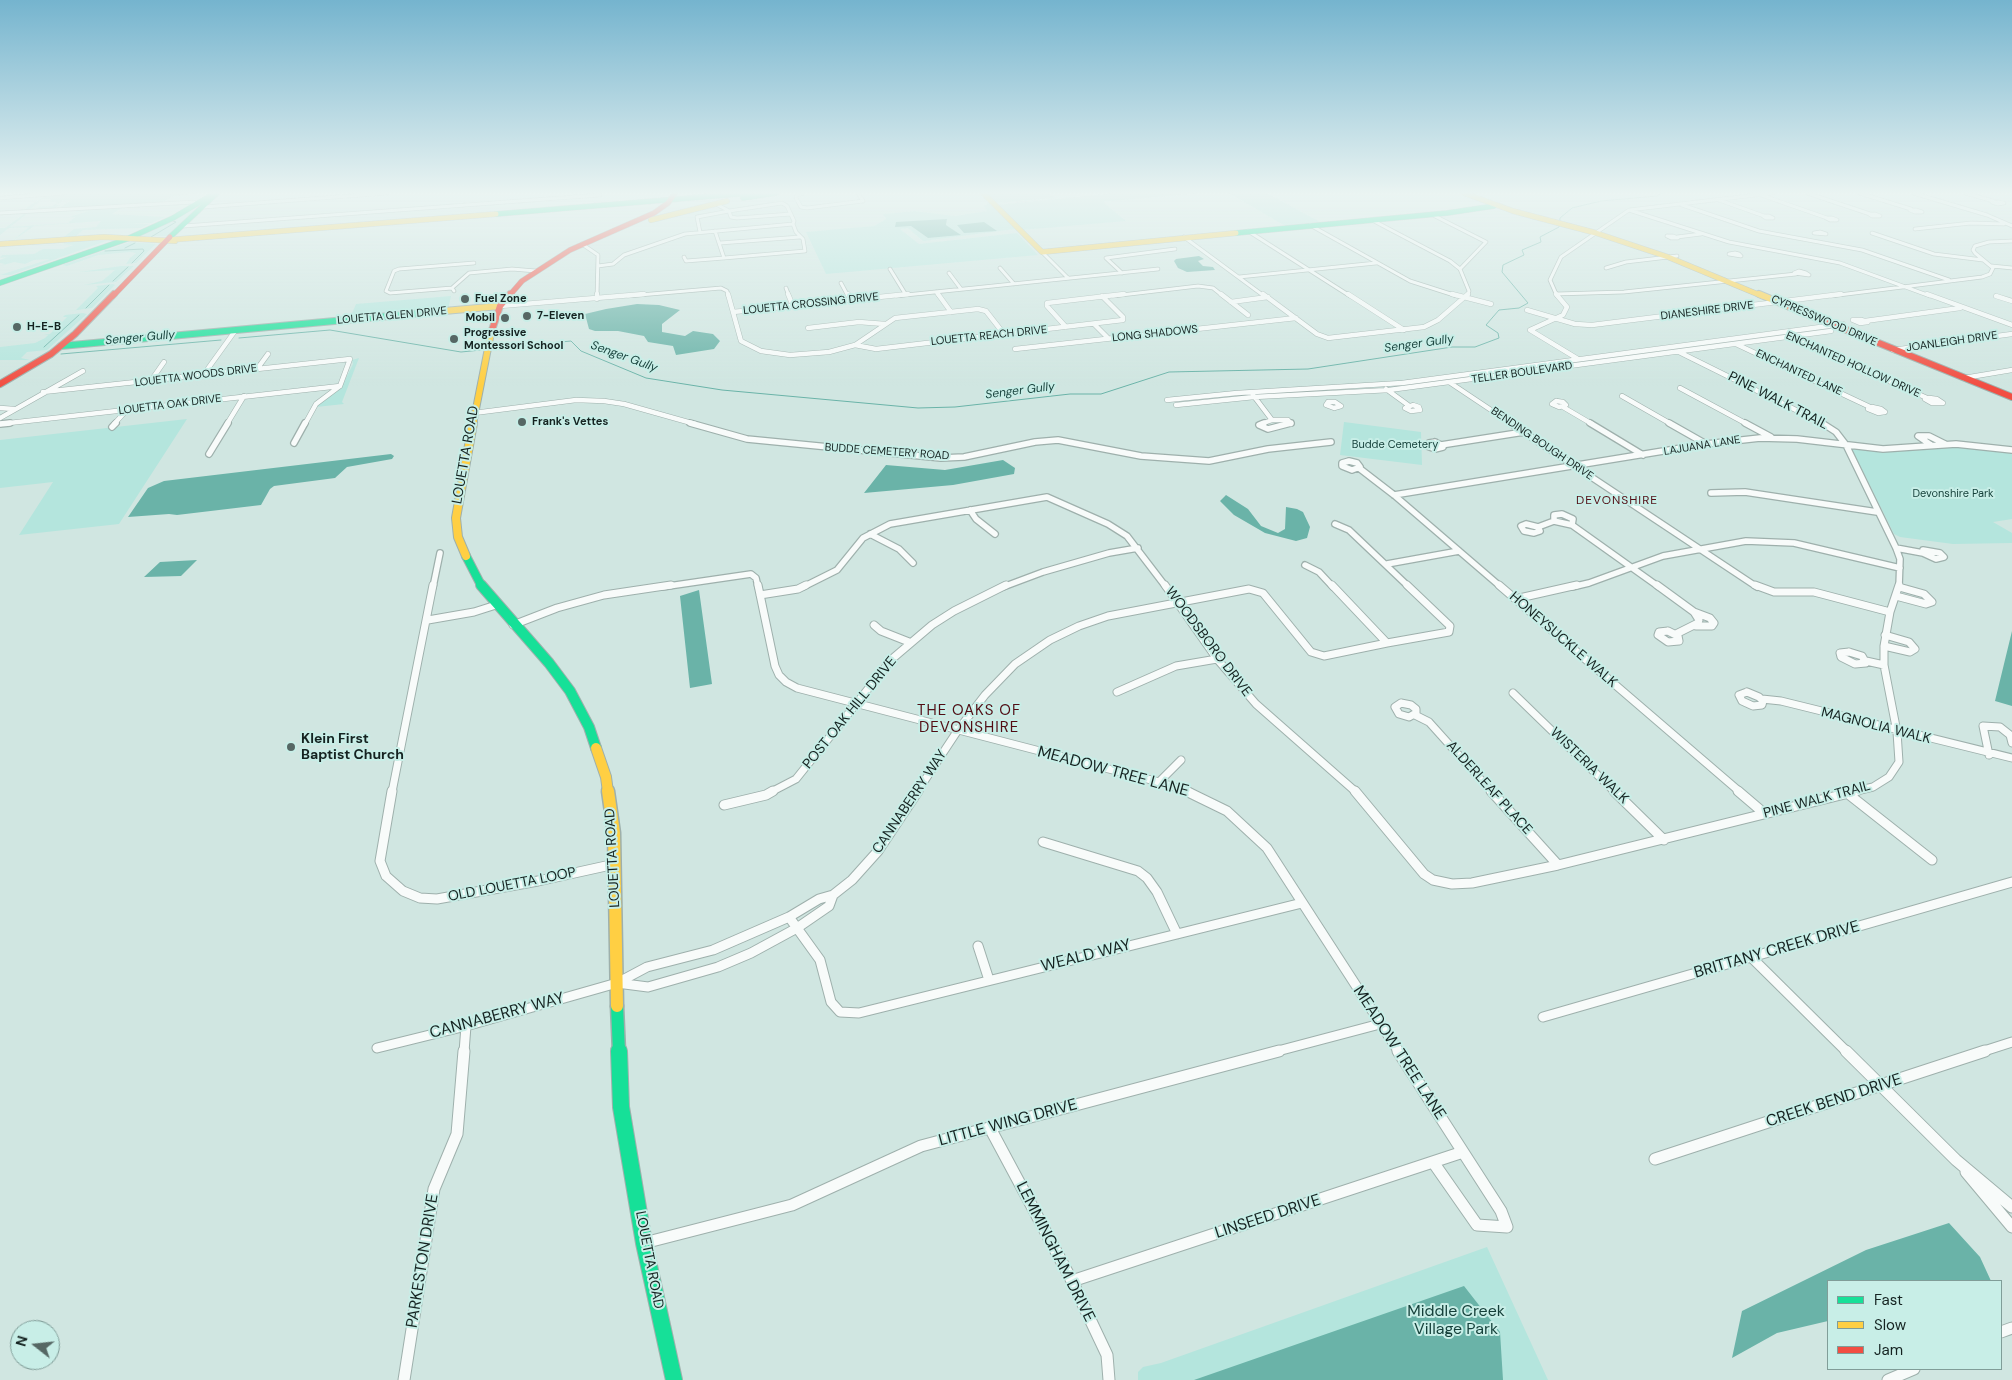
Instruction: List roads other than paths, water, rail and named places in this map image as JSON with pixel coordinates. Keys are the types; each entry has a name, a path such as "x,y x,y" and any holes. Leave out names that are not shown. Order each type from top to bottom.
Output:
{"main road":[{"path":"0,282 69,257"},
{"path":"0,282 73,257"},
{"path":"0,384 61,346 149,257"},
{"name":"LOUETTA ROAD","path":"559,257 522,281 500,306 494,320 457,506 458,537 476,579 496,605 549,663 570,691 589,727 606,777 614,833 617,1039 621,1107 644,1243 674,1380"},
{"name":"CYPRESSWOOD DRIVE","path":"1675,257 1843,327 1892,350 2012,391"},
{"name":"LOUETTA GLEN DRIVE","path":"61,346 500,306"},
{"name":"CYPRESSWOOD DRIVE","path":"1843,327 1904,349 2012,397"}],"street":[{"path":"597,257 597,299"},
{"path":"598,266 613,264 621,257"},
{"path":"684,257 686,262 731,257"},
{"path":"1047,257 1068,278"},
{"path":"1111,257 1106,258 1122,273"},
{"path":"1212,257 1317,334 1328,338 1404,330 1433,323 1466,298 1469,291 1460,269 1443,257"},
{"path":"1289,257 1404,330"},
{"path":"1366,257 1415,283 1491,304"},
{"path":"1460,269 1471,257"},
{"path":"1561,257 1550,280 1556,294 1567,308 1563,315 1532,328 1530,331 1587,364"},
{"path":"1606,268 1626,262 1661,257"},
{"path":"1807,257 1834,262 2012,325"},
{"path":"1883,257 1952,281"},
{"path":"1961,257 1984,260"},
{"path":"1981,257 1992,267 2012,270"},
{"path":"1450,261 1467,262"},
{"path":"469,273 474,263 400,268 394,271 386,291 390,293 453,290 469,273 512,270 536,271"},
{"path":"1239,277 1376,263"},
{"name":"DIANESHIRE DRIVE","path":"1527,310 1556,319 1592,325 1952,281 1985,276 1992,272 1992,267"},
{"path":"1000,268 1014,284"},
{"path":"890,269 906,295"},
{"name":"LOUETTA CROSSING DRIVE","path":"733,312 1158,269"},
{"path":"949,273 961,289"},
{"path":"1556,294 1624,292 1796,274"},
{"path":"841,283 851,300"},
{"path":"1066,327 1047,306 1047,303 1202,286 1212,287 1248,315"},
{"path":"786,288 793,306"},
{"name":"LOUETTA GLEN DRIVE","path":"500,306 723,289 727,291 733,312"},
{"path":"936,292 951,312"},
{"name":"LOUETTA REACH DRIVE","path":"855,345 876,349 1123,320 1123,316 1102,296"},
{"path":"1996,296 2012,302"},
{"path":"1231,302 1268,297"},
{"path":"1865,321 1963,308"},
{"path":"733,312 741,341 762,351 783,355 807,355 829,352 855,345 885,324 899,317 951,312 983,310 1004,334"},
{"name":"LONG SHADOWS","path":"1015,349 1296,318"},
{"path":"808,328 859,322 885,324"},
{"path":"1094,324 1107,337"},
{"name":"TELLER BOULEVARD","path":"1167,400 1250,392 1381,385 1780,332 1843,327"},
{"name":"TELLER BOULEVARD","path":"1176,405 1254,397 1388,390 1789,337 1843,327"},
{"path":"204,374 235,331"},
{"name":"ENCHANTED HOLLOW DRIVE","path":"1780,332 1927,398"},
{"name":"JOANLEIGH DRIVE","path":"1892,350 2012,334"},
{"name":"ENCHANTED LANE","path":"1727,339 1870,407"},
{"name":"PINE WALK TRAIL","path":"1384,823 1424,874 1433,880 1452,884 1472,883 1664,840 1873,787 1896,769 1900,754 1884,665 1884,646 1890,612 1899,587 1900,568 1896,548 1846,445 1842,438 1826,425 1679,352"},
{"path":"257,369 268,354"},
{"name":"LOUETTA WOODS DRIVE","path":"43,392 350,359 340,386"},
{"path":"150,382 164,362"},
{"path":"1969,377 2012,370"},
{"path":"0,418 43,392 84,371"},
{"name":"BENDING BOUGH DRIVE","path":"1442,377 1757,587 1768,591 1814,592 1890,612"},
{"path":"1381,385 1408,405"},
{"path":"294,443 316,404 340,386"},
{"name":"LOUETTA OAK DRIVE","path":"0,424 340,386"},
{"path":"1680,388 1771,437"},
{"path":"1322,389 1330,402"},
{"path":"1250,392 1272,420"},
{"path":"209,454 244,396"},
{"path":"1622,396 1706,444"},
{"path":"1187,398 1192,403"},
{"name":"BUDDE CEMETERY ROAD","path":"474,413 576,400 604,400 747,439 941,458 964,457 1035,442 1058,440 1151,458 1209,461 1268,450 1331,442"},
{"path":"1563,407 1643,455"},
{"path":"0,408 14,409"},
{"path":"112,427 126,411"},
{"path":"1272,420 1288,420 1292,424 1268,429 1259,425 1272,420"},
{"path":"1441,445 1524,432"},
{"path":"1931,446 1919,439 1918,436 1929,436 1946,444"},
{"name":"LAJUANA LANE","path":"1394,496 1706,444 1771,437 1894,450 1946,444 1976,445 2012,450"},
{"name":"HONEYSUCKLE WALK","path":"1359,468 1459,551 1765,814"},
{"path":"1711,493 1770,495 1877,512"},
{"name":"WOODSBORO DRIVE","path":"970,510 1047,497 1119,530 1138,548 1217,659 1256,704 1350,785 1384,823"},
{"path":"760,596 798,589 824,578 837,570 857,544 870,534 900,522 970,510 976,519 995,534"},
{"path":"1538,527 1554,521 1572,524 1694,612 1710,618 1714,623 1712,626 1696,626 1676,634"},
{"path":"1304,565 1319,572 1387,644 1449,632 1450,626 1387,564 1349,530 1335,524"},
{"path":"870,534 899,549 912,563"},
{"path":"1515,599 1574,588 1663,556 1746,540 1777,541 1900,568"},
{"name":"POST OAK HILL DRIVE","path":"724,805 766,795 796,779 882,669 909,642 954,611 1007,585 1074,562 1138,548"},
{"path":"1896,548 1923,553"},
{"path":"1387,564 1459,551"},
{"name":"OLD LOUETTA LOOP","path":"440,554 380,852 380,861 386,876 403,892 420,898 437,899 538,881 615,864"},
{"name":"MEADOW TREE LANE","path":"514,625 557,608 604,595 751,574 756,578 775,666 779,675 797,688 1159,782 1197,795 1240,821 1266,848 1501,1210 1507,1227 1477,1225 1433,1162"},
{"path":"1896,596 1926,604 1932,602 1924,594 1899,587"},
{"name":"CANNABERRY WAY","path":"617,983 648,987 680,979 751,953 797,928 828,906 833,896 852,880 878,851 958,730 984,695 1015,664 1050,640 1108,616 1177,601 1249,589 1263,593 1311,652 1324,656 1387,644"},
{"path":"428,620 474,612 496,605"},
{"path":"1694,612 1699,620 1696,626"},
{"path":"874,626 880,631 909,642"},
{"path":"1884,646 1910,652 1915,649 1909,642 1885,635"},
{"path":"1117,692 1176,666 1217,659"},
{"path":"1866,661 1884,665"},
{"name":"WISTERIA WALK","path":"1513,693 1664,840"},
{"name":"MAGNOLIA WALK","path":"1762,699 1780,701 1989,755 2012,758"},
{"name":"ALDERLEAF PLACE","path":"1415,715 1429,722 1558,865"},
{"path":"1989,755 1983,726 2000,727 2010,735 2012,743"},
{"path":"1159,782 1181,760"},
{"path":"1847,793 1932,860"},
{"path":"1043,842 1138,871 1147,878 1157,892 1177,934"},
{"name":"BRITTANY CREEK DRIVE","path":"1542,1017 2012,882"},
{"name":"CANNABERRY WAY","path":"377,1048 466,1026 617,983 647,968 713,950 744,938 789,917 819,899 833,896"},
{"name":"WEALD WAY","path":"797,928 820,960 831,1002 840,1012 859,1013 1302,903"},
{"path":"789,917 797,928"},
{"path":"978,946 989,980"},
{"path":"1751,957 1956,1160 2012,1207"},
{"name":"LITTLE WING DRIVE","path":"644,1243 792,1205 921,1146 1380,1024"},
{"name":"PARKESTON DRIVE","path":"404,1380 434,1189 457,1134 466,1026"},
{"name":"CREEK BEND DRIVE","path":"1654,1158 2012,1042"},
{"name":"LEMMINGHAM DRIVE","path":"990,1128 1072,1281 1107,1355 1109,1380"},
{"name":"LINSEED DRIVE","path":"1072,1281 1463,1152"},
{"path":"1956,1160 2012,1227"},
{"path":"1888,1380 1912,1370"}],"waterway":[{"path":"132,263 138,257"},
{"name":"Senger Gully","path":"239,338 330,330 461,352 571,341 581,351 646,378 722,390 918,408 955,407 1070,394 1101,394 1169,372 1308,369 1452,347 1475,347 1499,338 1498,333 1486,325 1499,310 1519,308 1528,303 1502,272 1503,265 1519,257"},
{"path":"113,281 128,267"},
{"path":"86,308 109,285"},
{"path":"44,347 79,315"},
{"name":"Senger Gully","path":"61,354 221,340"}],"place":[{"name":"Fuel Zone","path":"465,299"},
{"name":"7-Eleven","path":"527,316"},
{"name":"Mobil","path":"505,318"},
{"name":"H-E-B","path":"17,327"},
{"name":"Progressive Montessori School","path":"454,339"},
{"name":"Frank's Vettes","path":"522,422"},
{"name":"Klein First Baptist Church","path":"291,747"}],"district":[{"name":"DEVONSHIRE","path":"1617,501"},
{"name":"THE OAKS OF DEVONSHIRE","path":"969,720"}],"park label":[{"name":"Budde Cemetery","path":"1395,445"},
{"name":"Devonshire Park","path":"1953,494"},
{"name":"Middle Creek Village Park","path":"1456,1321"}]}
